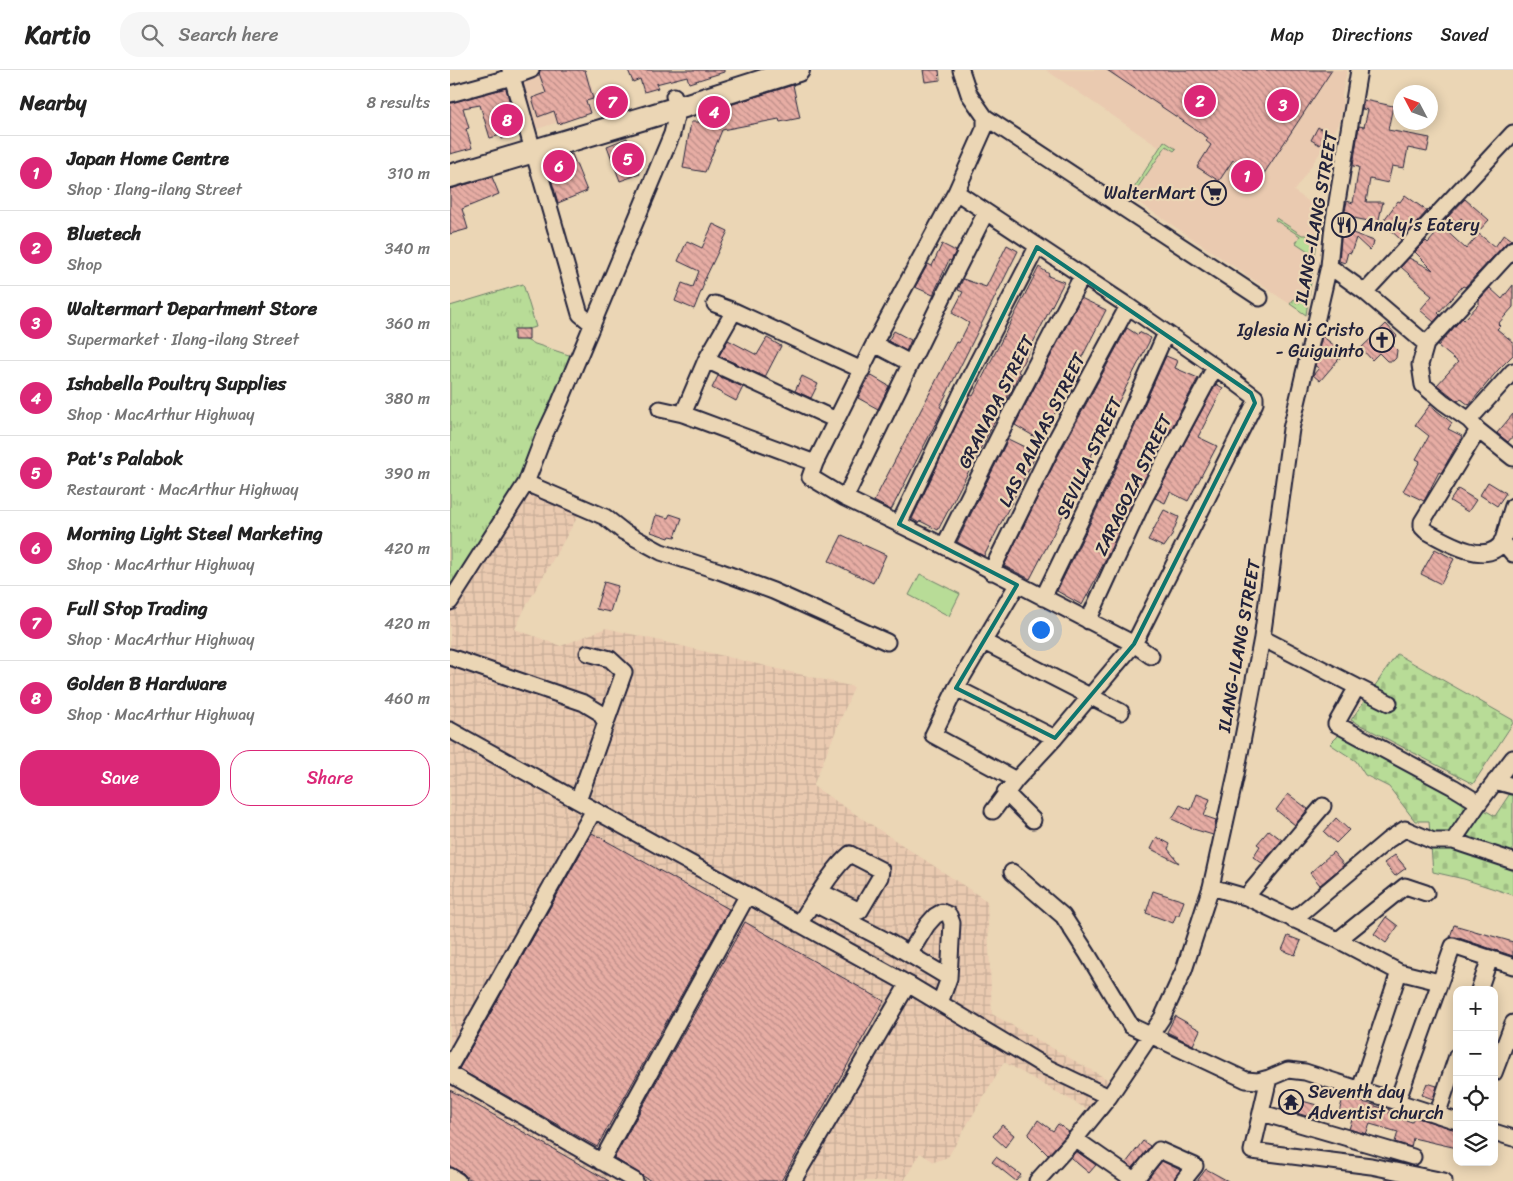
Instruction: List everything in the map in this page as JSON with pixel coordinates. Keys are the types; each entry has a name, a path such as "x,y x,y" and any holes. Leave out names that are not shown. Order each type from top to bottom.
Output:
{"highway":[{"path":"676,102 764,70"},
{"path":"450,164 532,145 676,102 798,70"},
{"path":"450,176 532,145"}],"street":[{"path":"450,94 511,74 531,70"},
{"path":"961,70 969,94 984,117 1260,298"},
{"name":"ILANG-ILANG STREET","path":"1037,1181 1075,1140 1109,1097 1162,1018 1184,970 1211,887 1236,774 1262,638 1291,429 1329,266 1333,226 1359,70"},
{"path":"511,74 580,314 592,324"},
{"path":"450,602 526,483 543,438 560,402 672,134 676,102"},
{"path":"984,117 985,127 956,192 874,344 815,463 810,477 845,498 944,546 1017,586 1134,644 1151,656"},
{"path":"1365,292 1513,133"},
{"path":"956,192 1128,306 1251,393 1255,398 1255,403 1134,644 1055,738 1005,792 994,811"},
{"path":"845,498 986,212"},
{"path":"899,524 962,392 1038,247"},
{"path":"1513,249 1426,344 1420,366 1423,385 1513,458"},
{"path":"1329,266 1365,292 1426,344"},
{"name":"GRANADA STREET","path":"944,546 1082,276"},
{"path":"715,304 862,370"},
{"name":"LAS PALMAS STREET","path":"991,572 1052,447 1128,306"},
{"path":"683,414 706,360 734,311"},
{"name":"SEVILLA STREET","path":"1043,598 1102,476 1166,333"},
{"path":"874,344 910,363"},
{"path":"706,360 836,420"},
{"name":"ZARAGOZA STREET","path":"1088,621 1143,501 1214,367"},
{"path":"1513,371 1474,425 1422,522 1422,527 1460,549 1478,553 1491,552 1502,541 1513,506"},
{"path":"660,409 683,414 815,463"},
{"path":"526,483 605,517 624,532 661,552 719,570 773,591 887,642"},
{"path":"1502,541 1513,554"},
{"path":"1016,780 932,735 956,688 1017,586"},
{"path":"1262,638 1389,703"},
{"path":"984,642 1121,712"},
{"path":"578,801 624,672 610,659 588,653"},
{"path":"450,658 584,703 599,712 606,723"},
{"path":"1357,687 1336,724 1479,803"},
{"path":"956,688 1055,738"},
{"path":"450,730 908,984 1046,1067 1109,1097"},
{"path":"1454,842 1479,803 1513,758"},
{"path":"1495,781 1513,786"},
{"path":"1005,792 1033,820"},
{"path":"1246,896 1323,806"},
{"path":"450,1066 594,810"},
{"path":"1293,920 1388,840 1405,829 1433,842 1454,842 1513,861"},
{"path":"799,924 843,860 850,854 881,870 880,877 860,911"},
{"path":"1012,872 1063,916 1088,953 1132,1026 1140,1031 1151,1034 1246,1080 1258,1081 1288,1070 1305,1072 1453,1120"},
{"path":"1338,940 1405,886 1426,893"},
{"path":"1211,887 1246,896 1338,940 1399,972 1439,982"},
{"path":"601,1162 747,896"},
{"path":"817,897 860,911 888,941"},
{"path":"817,897 949,978"},
{"path":"909,954 935,916 942,912 949,916 952,922 949,978 940,1003"},
{"path":"1397,1102 1453,946 1513,966"},
{"path":"1480,986 1490,958"},
{"path":"1360,1089 1399,972"},
{"path":"793,1181 908,984"},
{"path":"1498,1063 1513,1023"},
{"path":"1437,1115 1453,1068"},
{"path":"450,1074 636,1181"},
{"path":"1269,1078 1252,1151 1371,1166 1444,1181"},
{"path":"1262,1113 1413,1157"},
{"path":"1498,1133 1513,1138"},
{"path":"1075,1140 1134,1181 1159,1150 1195,1166 1183,1181"},
{"path":"450,1176 458,1181"}],"highlighted area":[{"path":"1037,247 1251,393 1255,403 1134,644 1055,738 956,688 1017,585 899,524"}],"shaded area":[{"path":"539,70 586,70 599,109 534,130 517,77"},
{"name":"WalterMart","path":"1046,70 1347,70 1342,95 1343,107 1337,128 1294,191 1321,210 1306,315 1129,196 1160,148"},
{"path":"522,486 581,511 526,606 515,629 561,646 606,628 854,687 813,786 987,901 992,1014 1114,1083 1092,1112 1004,1062 948,1157 934,1162 920,1153 904,1181 466,1181 450,1173 450,587"}],"green space":[{"path":"1164,141 1176,149 1174,151 1166,146 1136,190 1144,195 1139,202 1129,196"},
{"path":"1276,218 1302,235 1318,235 1306,315 1290,304 1294,299 1304,301 1311,253 1296,243 1300,236 1275,220"},
{"path":"523,284 536,327 523,330 522,338 578,358 522,486 450,587 450,306"},
{"path":"920,574 960,594 949,616 909,595"},
{"path":"1397,654 1513,720 1513,723 1473,784 1351,720"},
{"path":"1344,730 1495,816 1513,789 1513,895 1464,879 1433,872 1429,821 1415,821 1389,787 1365,775 1356,761 1330,744"}],"building":[{"path":"540,70 585,70 593,99 586,101 590,113 558,124 554,111 538,117 532,98 546,93 539,73"},
{"path":"628,70 724,70 724,72 689,83 687,76 656,84 658,88 644,92 640,79 633,82"},
{"path":"923,70 939,70 940,80 925,82"},
{"path":"1107,70 1332,70 1263,175 1243,161 1241,164 1233,160 1219,181 1197,167 1211,145 1206,141 1208,138"},
{"path":"793,85 800,118 780,122 779,119 722,130 705,172 683,168 691,122 710,122 705,113"},
{"path":"506,88 518,133 502,139 501,135 490,138 480,105 463,108 469,128 466,129 472,148 450,154 450,103"},
{"path":"1364,100 1393,106 1388,130 1430,138 1427,152 1408,148 1404,168 1392,166 1388,183 1370,179 1366,202 1383,202 1378,223 1344,216 1347,201 1353,203 1359,167 1353,166 1359,126 1364,127 1368,110 1362,109"},
{"path":"1318,127 1327,133 1320,145 1311,140"},
{"path":"627,138 640,174 620,181 607,146"},
{"path":"572,154 587,191 558,203 547,164"},
{"path":"492,177 499,194 462,209 468,229 450,234 450,189"},
{"path":"1405,195 1427,211 1401,240 1385,225 1381,224 1398,201 1400,202"},
{"path":"1465,199 1489,220 1477,233 1461,218 1453,227 1445,220"},
{"path":"713,224 728,231 703,283 694,309 675,301 682,283 693,287 699,271 678,261 687,241 702,248"},
{"path":"1442,227 1466,249 1479,234 1495,247 1504,234 1512,240 1506,243 1465,287 1463,286 1438,313 1440,315 1434,322 1420,310 1432,296 1401,267 1409,258 1433,270 1415,252 1426,241 1428,243"},
{"path":"1342,229 1374,241 1373,246 1369,250 1356,238 1351,253 1348,252 1345,263 1339,261"},
{"path":"942,244 956,251 951,261 949,260 933,295 915,287 928,264 932,266"},
{"path":"1007,245 1018,251 940,407 943,409 891,510 874,501 956,342 959,343 969,323 952,313 963,292 958,290 963,279 986,287"},
{"path":"1039,267 1049,274 1048,276 1064,282 1018,372 1020,373 938,530 920,521 919,523 912,519 970,396 973,396"},
{"path":"1513,285 1513,307 1498,324 1500,326 1497,329 1513,342 1513,355 1469,405 1461,399 1458,401 1437,385 1458,362 1438,346 1462,318 1464,320 1479,304 1479,300 1490,288 1502,299"},
{"path":"1081,298 1106,310 1062,396 1064,397 1040,440 1015,425"},
{"name":"Iglesia Ni Cristo - Guiguinto","path":"1386,324 1397,336 1390,343 1397,350 1396,358 1393,361 1387,361 1379,353 1372,360 1361,348"},
{"path":"1127,328 1138,335 1139,332 1151,338 1084,470 1086,471 1030,579 1004,566 1057,458"},
{"path":"514,329 529,329 529,340 514,340"},
{"path":"894,331 911,340 906,351 888,341"},
{"path":"1322,336 1344,353 1320,381 1313,375 1319,368 1315,366"},
{"path":"767,338 781,346 765,377 719,356 728,340 757,355"},
{"path":"1166,356 1178,361 1175,368 1198,378 1135,497 1082,605 1057,591 1111,480"},
{"path":"870,375 889,386 878,409 858,398"},
{"path":"718,376 743,387 736,401 712,388"},
{"path":"802,376 818,384 811,398 795,391"},
{"path":"1216,384 1223,388 1198,437 1217,446 1188,501 1170,492 1165,503 1155,498"},
{"path":"1430,405 1452,423 1448,429 1462,436 1441,473 1439,472 1424,501 1403,491 1420,461 1416,459 1429,436 1415,425"},
{"path":"1513,414 1513,436 1508,442 1497,433"},
{"path":"1008,439 1037,453 984,556 957,542"},
{"path":"1488,482 1506,493 1497,506 1480,495"},
{"path":"1458,489 1476,500 1468,512 1450,501"},
{"path":"1164,510 1179,517 1171,537 1164,547 1148,540"},
{"path":"670,514 682,518 675,537 670,536 669,538 651,532 656,515 668,518"},
{"path":"842,535 886,555 873,583 829,561"},
{"path":"1435,549 1454,559 1441,584 1421,574"},
{"path":"604,582 618,586 610,612 596,609"},
{"path":"1197,794 1210,799 1204,816 1216,820 1213,835 1193,829 1172,819 1180,805 1191,810"},
{"path":"1288,794 1308,809 1295,825 1276,810"},
{"path":"1336,818 1349,830 1336,843 1324,832"},
{"path":"1269,830 1282,840 1262,863 1253,857 1260,846 1257,844"},
{"path":"592,833 729,909 597,1147 459,1069"},
{"path":"1157,837 1170,844 1168,849 1179,863 1151,849"},
{"path":"1333,852 1344,865 1320,885 1310,873"},
{"path":"1395,855 1406,868 1395,876 1384,863"},
{"path":"1153,891 1184,901 1179,915 1176,915 1173,923 1146,913"},
{"path":"1386,917 1398,926 1386,943 1374,934"},
{"path":"745,922 884,1001 781,1181 651,1181 614,1158"},
{"path":"1454,925 1513,942 1513,956 1456,937 1450,937"},
{"path":"1288,936 1301,941 1295,955 1282,950"},
{"path":"1175,1016 1200,1030 1193,1045 1167,1032"},
{"path":"1427,1083 1437,1086 1433,1099 1422,1095"},
{"path":"450,1090 609,1181 474,1181 466,1177 463,1173 450,1167"},
{"path":"1284,1096 1317,1105 1313,1118 1280,1108"},
{"path":"1343,1098 1375,1105 1390,1110 1389,1113 1397,1115 1396,1117 1412,1122 1414,1117 1453,1129 1453,1147 1413,1138 1411,1147 1395,1142 1398,1132 1370,1124 1366,1134 1349,1129 1352,1120 1338,1116"},
{"path":"1038,1120 1053,1131 1058,1124 1069,1132 1048,1155 1028,1135"},
{"path":"1002,1125 1014,1135 1005,1147 993,1136"},
{"path":"1143,1141 1150,1146 1133,1168 1126,1163"},
{"path":"1076,1151 1096,1165 1089,1173 1071,1158"},
{"path":"996,1157 1021,1175 1016,1181 992,1162"},
{"path":"1162,1161 1180,1170 1174,1181 1146,1181"},
{"path":"1206,1169 1228,1181 1197,1181"}],"place":[{"name":"Bluetech","path":"1200,101"},
{"name":"Full Stop Trading","path":"612,102"},
{"name":"Waltermart Department Store","path":"1283,105"},
{"name":"Ishabella Poultry Supplies","path":"714,112"},
{"name":"Golden B Hardware","path":"507,120"},
{"name":"Pat's Palabok","path":"628,159"},
{"name":"Morning Light Steel Marketing","path":"559,166"},
{"name":"Japan Home Centre","path":"1247,176"},
{"name":"WalterMart","path":"1214,193"},
{"name":"Analy's Eatery","path":"1344,225"},
{"name":"Iglesia Ni Cristo - Guiguinto","path":"1382,340"},
{"name":"Seventh day Adventist church","path":"1291,1102"}]}
